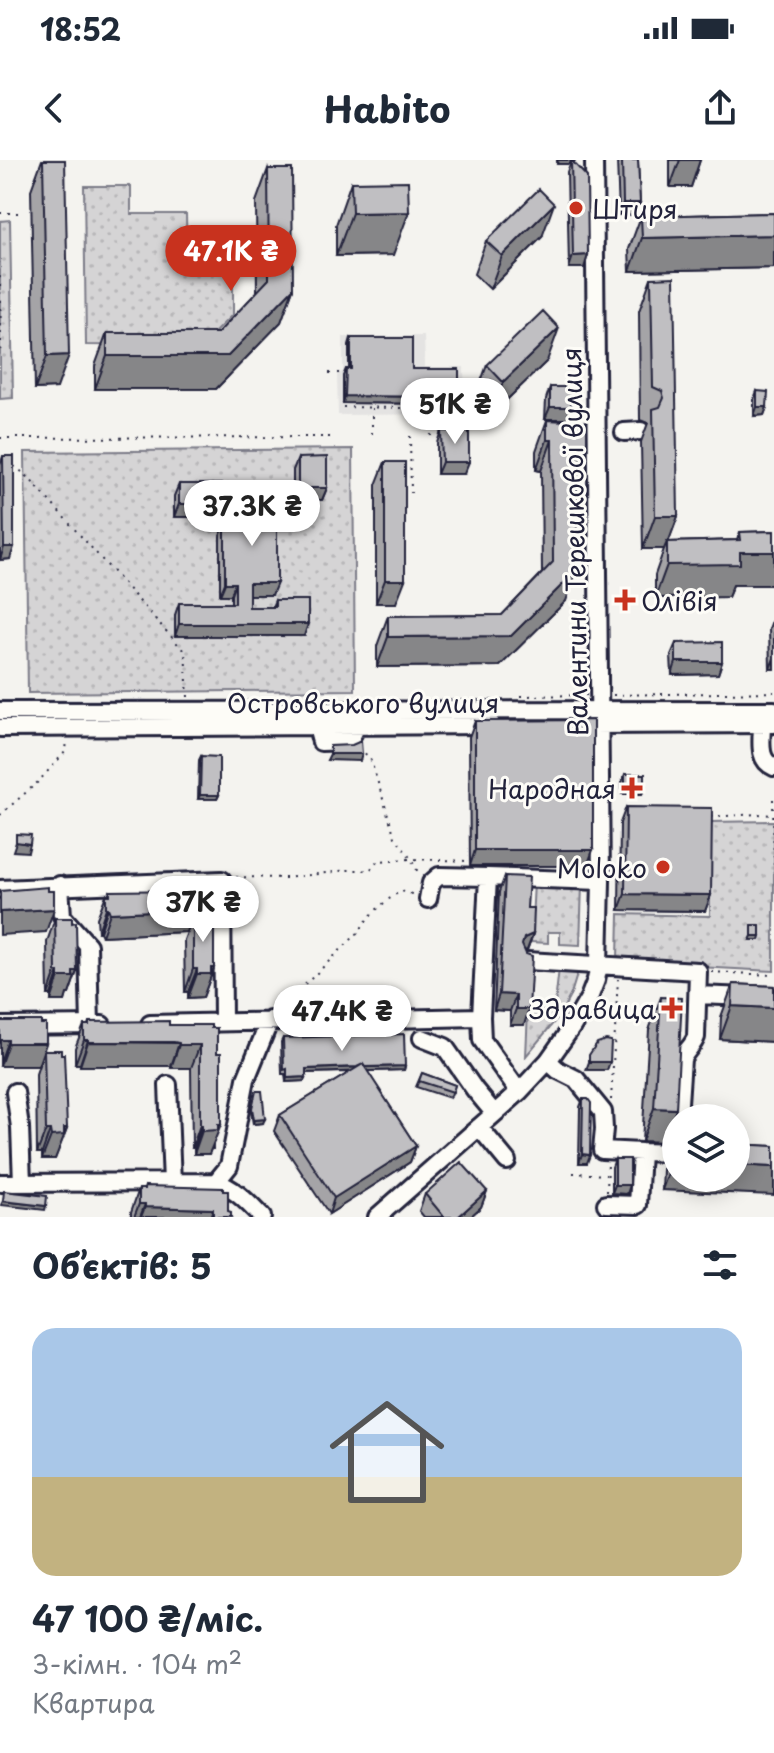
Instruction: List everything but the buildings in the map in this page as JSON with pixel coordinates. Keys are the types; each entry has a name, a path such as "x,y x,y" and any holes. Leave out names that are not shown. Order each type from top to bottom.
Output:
{"street":[{"name":"Валентини Терешкової вулиця","path":"377,1217 519,1092 548,1061 589,998 599,965 601,881 594,160"},
{"name":"Островського вулиця","path":"0,728 317,727 774,710"},
{"name":"Островського вулиця","path":"0,711 189,711 768,724"},
{"path":"768,724 763,758 774,767"},
{"path":"423,898 439,876 601,881"},
{"path":"488,877 482,1040 519,1092"},
{"path":"0,889 222,880 223,1022"},
{"path":"60,885 62,916 88,945 90,1026"},
{"path":"527,961 698,971 696,1037 682,1059 679,1104"},
{"path":"698,995 774,998"},
{"path":"0,1026 481,1017"},
{"path":"216,1182 229,1166 246,1079 270,1020"},
{"path":"422,1038 445,1047 494,1113"},
{"path":"548,1061 576,1079 603,1112 602,1150 662,1153"},
{"path":"168,1085 172,1183"},
{"path":"15,1092 22,1183"},
{"path":"479,1127 507,1161"},
{"path":"606,1204 638,1205 641,1152"},
{"path":"0,1183 216,1182 238,1193 262,1217"}],"path":[{"path":"0,213 21,213"},
{"path":"0,276 0,353"},
{"path":"329,373 343,373"},
{"path":"343,407 462,409 483,379"},
{"path":"372,407 372,436"},
{"path":"430,408 431,436"},
{"path":"410,436 411,493"},
{"path":"0,438 331,437"},
{"path":"13,465 26,475 185,652 189,711"},
{"path":"358,726 358,744 371,761 395,837 420,876"},
{"path":"0,815 38,782 66,751 67,728"},
{"path":"773,799 774,878"},
{"path":"711,817 774,815"},
{"path":"222,880 370,870 377,861 470,861"},
{"path":"270,1020 359,932 368,917 387,899 401,891 423,898"},
{"path":"611,1104 618,966"},
{"path":"698,971 774,975"},
{"path":"606,1204 608,1150"},
{"path":"573,1173 607,1175"}],"shaded area":[{"path":"84,186 131,186 131,214 186,214 187,262 233,262 233,314 201,346 86,345"},
{"path":"10,220 13,398 0,399 0,221"},
{"path":"424,336 425,367 464,367 465,414 338,415 337,373 343,372 343,337"},
{"path":"353,449 355,690 28,693 25,452"},
{"path":"774,821 774,971 623,963 618,959 619,914 710,916 710,822"},
{"path":"534,882 582,884 580,945 560,944 560,932 548,932 548,943 531,942"},
{"path":"559,968 579,968 571,994 560,1015 526,1056 528,1010 545,1011 555,1004"}],"place":[{"name":"Штиря","path":"576,208"},
{"name":"Олівія","path":"625,600"},
{"name":"Народная","path":"632,788"},
{"name":"Moloko","path":"663,867"},
{"name":"Здравица","path":"672,1008"}]}
